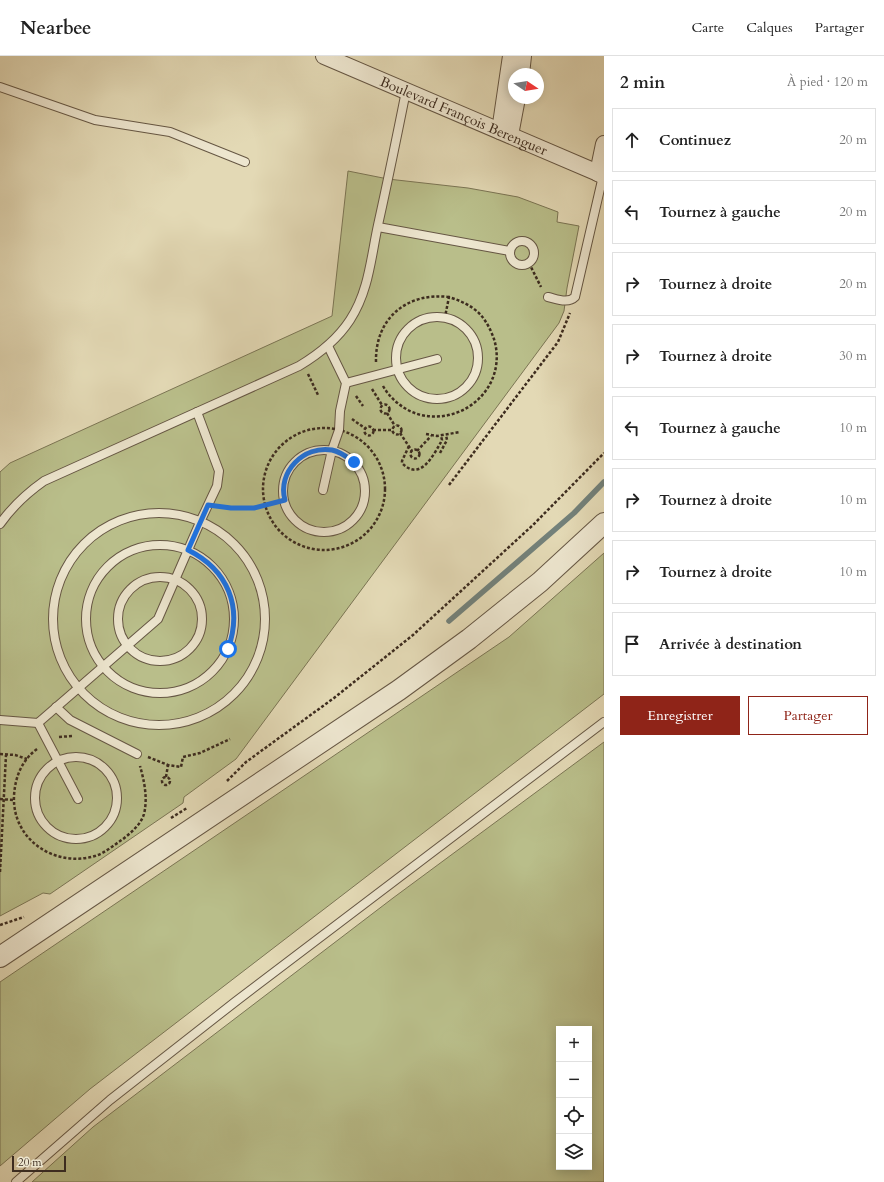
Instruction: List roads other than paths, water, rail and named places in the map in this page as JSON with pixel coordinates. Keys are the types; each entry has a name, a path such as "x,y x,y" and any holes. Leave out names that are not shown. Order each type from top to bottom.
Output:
{"street":[{"name":"Boulevard François Berenguer","path":"324,56 601,175"},
{"path":"505,133 511,56"},
{"path":"521,68 524,56"},
{"path":"505,133 515,104"},
{"path":"601,175 604,144"},
{"path":"0,957 399,690 470,639 540,582 604,523"}],"lane":[{"path":"0,87 95,120 170,132 245,162"},
{"path":"0,524 14,506 31,490 44,481 303,363 328,346 339,335 360,303 366,287 406,91"},
{"path":"548,297 566,301 575,298 601,175"},
{"path":"378,227 510,251"},
{"path":"522,241 529,243 535,254 534,258 529,263 521,265 514,262 510,251 514,244 522,241"},
{"path":"436,316 449,318 460,323 470,332 476,343 479,355 478,367 470,384 456,395 444,399 432,400 420,396 410,390 402,380 397,369 396,357 398,344 404,333 413,324 424,318 436,316"},
{"path":"323,490 332,450 339,430 340,411 346,383 328,346"},
{"path":"346,383 437,359"},
{"path":"0,720 38,723 158,619 217,486 219,471 197,412"},
{"path":"318,450 332,450 344,454 354,462 362,472 365,485 365,498 361,510 353,520 343,528 330,532 318,532 305,527 295,520 287,509 284,484 288,471 296,461 306,454 318,450"},
{"path":"161,512 182,514 201,520 217,529 231,540 244,553 254,569 261,586 266,622 258,658 250,674 239,689 226,702 211,712 177,724 140,724 123,719 106,711 91,701 78,688 58,653 54,633 53,612 56,592 63,573 73,555 87,540 103,528 121,519 141,513 161,512"},
{"path":"151,545 174,546 188,550 206,561 221,577 230,596 234,612 234,628 232,638 223,658 209,675 191,686 181,690 160,693 149,692 128,686 111,674 103,666 90,642 86,624 87,605 93,587 110,565 133,550 151,545"},
{"path":"163,577 175,580 187,587 196,597 201,610 202,624 198,638 190,649 178,657 165,661 151,660 138,655 127,645 121,635 118,623 119,611 123,599 130,590 140,582 151,578 163,577"},
{"path":"56,707 70,720 137,754"},
{"path":"16,1182 110,1100 235,1002 604,722"},
{"path":"38,723 78,799"},
{"path":"70,756 83,757 95,761 106,769 113,780 117,792 116,805 112,818 104,828 93,836 72,839 65,838 52,832 42,822 35,809 34,795 37,781 46,769 57,760 70,756"}],"waterway":[{"path":"449,621 574,513 604,482"}]}
